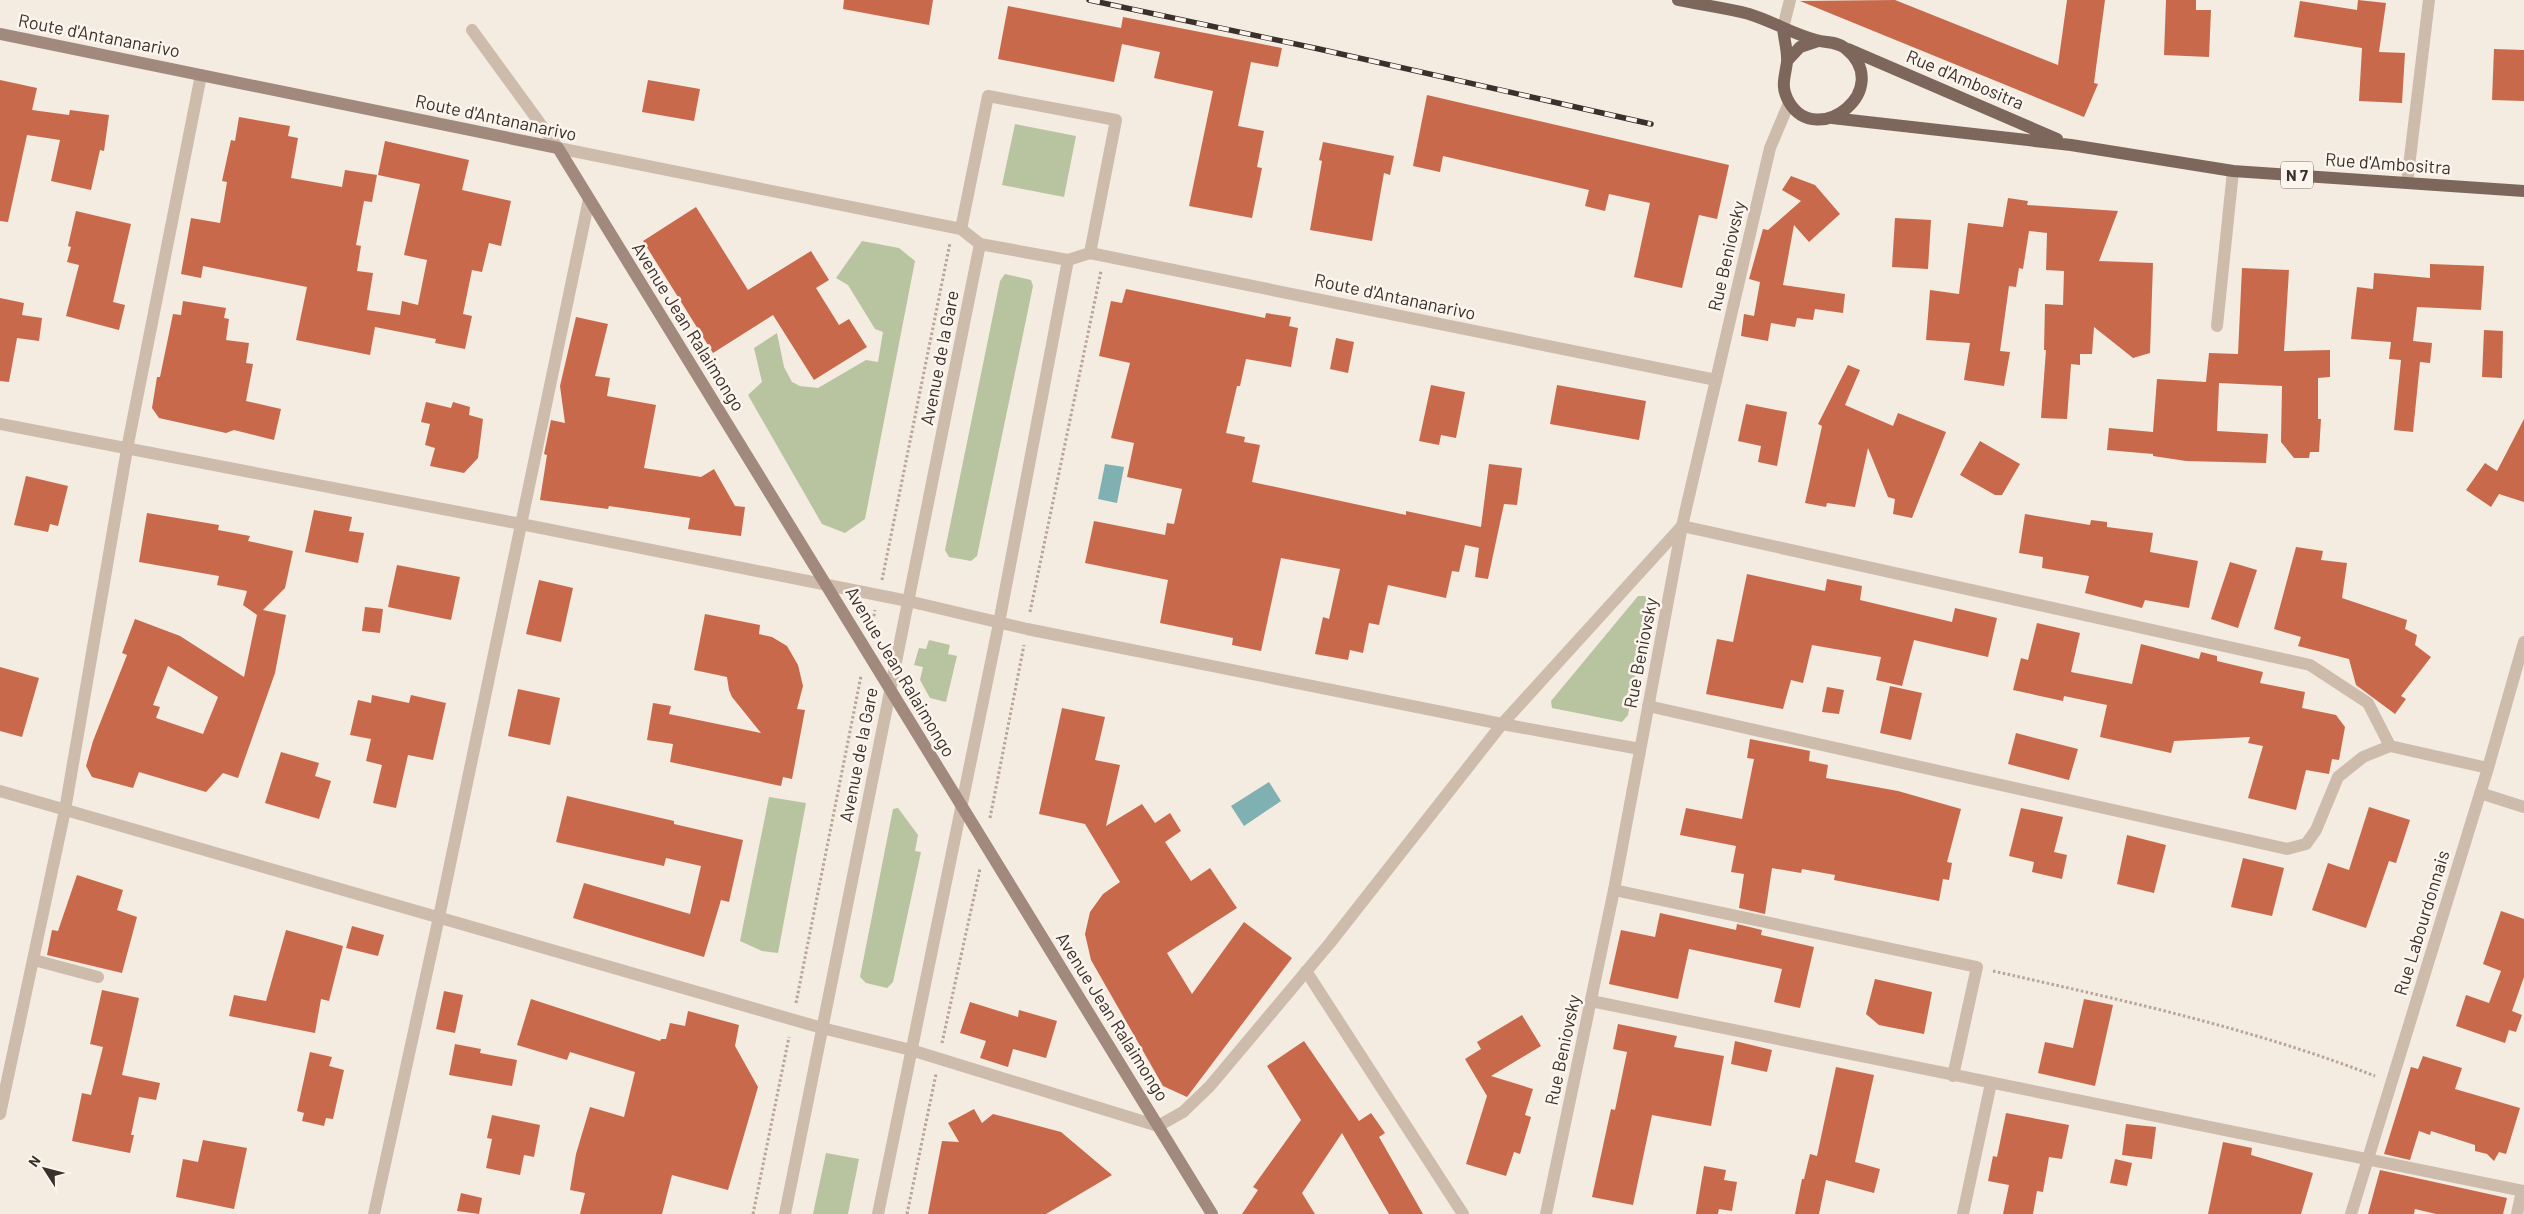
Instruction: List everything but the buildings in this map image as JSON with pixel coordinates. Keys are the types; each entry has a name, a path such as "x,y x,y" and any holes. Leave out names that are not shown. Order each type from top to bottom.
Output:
{"main road":[{"name":"N 7","path":"1678,0 1750,15 1818,41 1832,42 1845,48"},
{"path":"1783,28 1787,61 1782,82 1789,103"},
{"name":"Route d'Antananarivo","path":"0,34 558,148"},
{"path":"1787,61 1800,47 1818,41"},
{"path":"1832,118 1848,110 1858,96 1861,78 1857,61 1845,48"},
{"name":"Rue d'Ambositra","path":"1845,48 2071,145"},
{"name":"N 7","path":"1789,103 1801,114 1808,117 1816,119 1832,118"},
{"name":"Rue d'Ambositra","path":"1832,118 2071,145 2233,171 2524,192"},
{"name":"Avenue Jean Ralaimongo","path":"558,148 1212,1214"}],"street":[{"path":"1783,28 1790,0"},
{"path":"2408,183 2429,0"},
{"path":"472,30 558,148"},
{"path":"0,1114 65,810 127,449 202,75"},
{"path":"957,228 988,96 1116,120 1090,253"},
{"name":"Rue Beniovsky","path":"1546,1214 1614,890 1682,526 1770,148 1789,103"},
{"name":"Route d'Antananarivo","path":"558,148 957,228 980,244"},
{"path":"2217,326 2233,171"},
{"path":"374,1214 439,917 589,198"},
{"path":"878,1214 999,623 1068,260 980,244"},
{"name":"Avenue de la Gare","path":"784,1214 980,244"},
{"name":"Route d'Antananarivo","path":"1068,260 1090,253 1716,380"},
{"path":"0,424 826,584 1027,629 1502,724 1640,749"},
{"path":"0,791 822,1028 911,1050 1158,1126 1184,1112 1210,1086 1306,971 1502,724 1682,526 2310,665 2368,703 2390,746"},
{"name":"Rue Labourdonnais","path":"2351,1214 2488,768 2524,642"},
{"path":"1648,706 2287,848 2306,844 2316,830 2338,777 2363,757 2390,746 2488,768"},
{"path":"2480,793 2524,807"},
{"path":"1614,890 1978,967 1953,1076"},
{"path":"34,960 98,977"},
{"path":"1306,971 1463,1214"},
{"path":"1591,1001 2368,1161 2523,1191 2517,1214"},
{"path":"1962,1214 1992,1083"}],"path":[{"path":"754,1214 866,650 957,228"},
{"path":"907,1214 971,902 986,845 996,780 1104,256"},
{"path":"1978,967 2179,1013 2310,1051 2392,1083"}],"green space":[{"path":"1015,124 1076,136 1064,197 1002,185"},
{"path":"862,241 899,248 915,261 865,519 845,533 822,524 748,395 762,382 754,348 777,333 784,367 792,382 800,386 818,388 866,360 878,362 883,332 875,329 848,285 836,278"},
{"path":"1005,274 1031,280 1033,286 977,556 971,561 949,557 945,550 1000,281"},
{"path":"1638,596 1645,596 1649,602 1628,715 1622,722 1552,708 1551,701"},
{"path":"929,640 950,645 948,654 957,656 946,702 930,698 920,680 923,667 914,665 919,648 926,649"},
{"path":"769,797 806,803 778,953 762,951 740,941"},
{"path":"898,808 918,835 915,851 921,852 893,982 887,988 866,983 860,977 893,809"},
{"path":"826,1153 859,1159 848,1214 813,1214"}],"water":[{"path":"1105,464 1124,467 1117,503 1098,499"},
{"path":"1269,782 1281,801 1244,826 1231,806"}],"railway":[{"path":"1089,0 1319,49 1651,124"}]}
